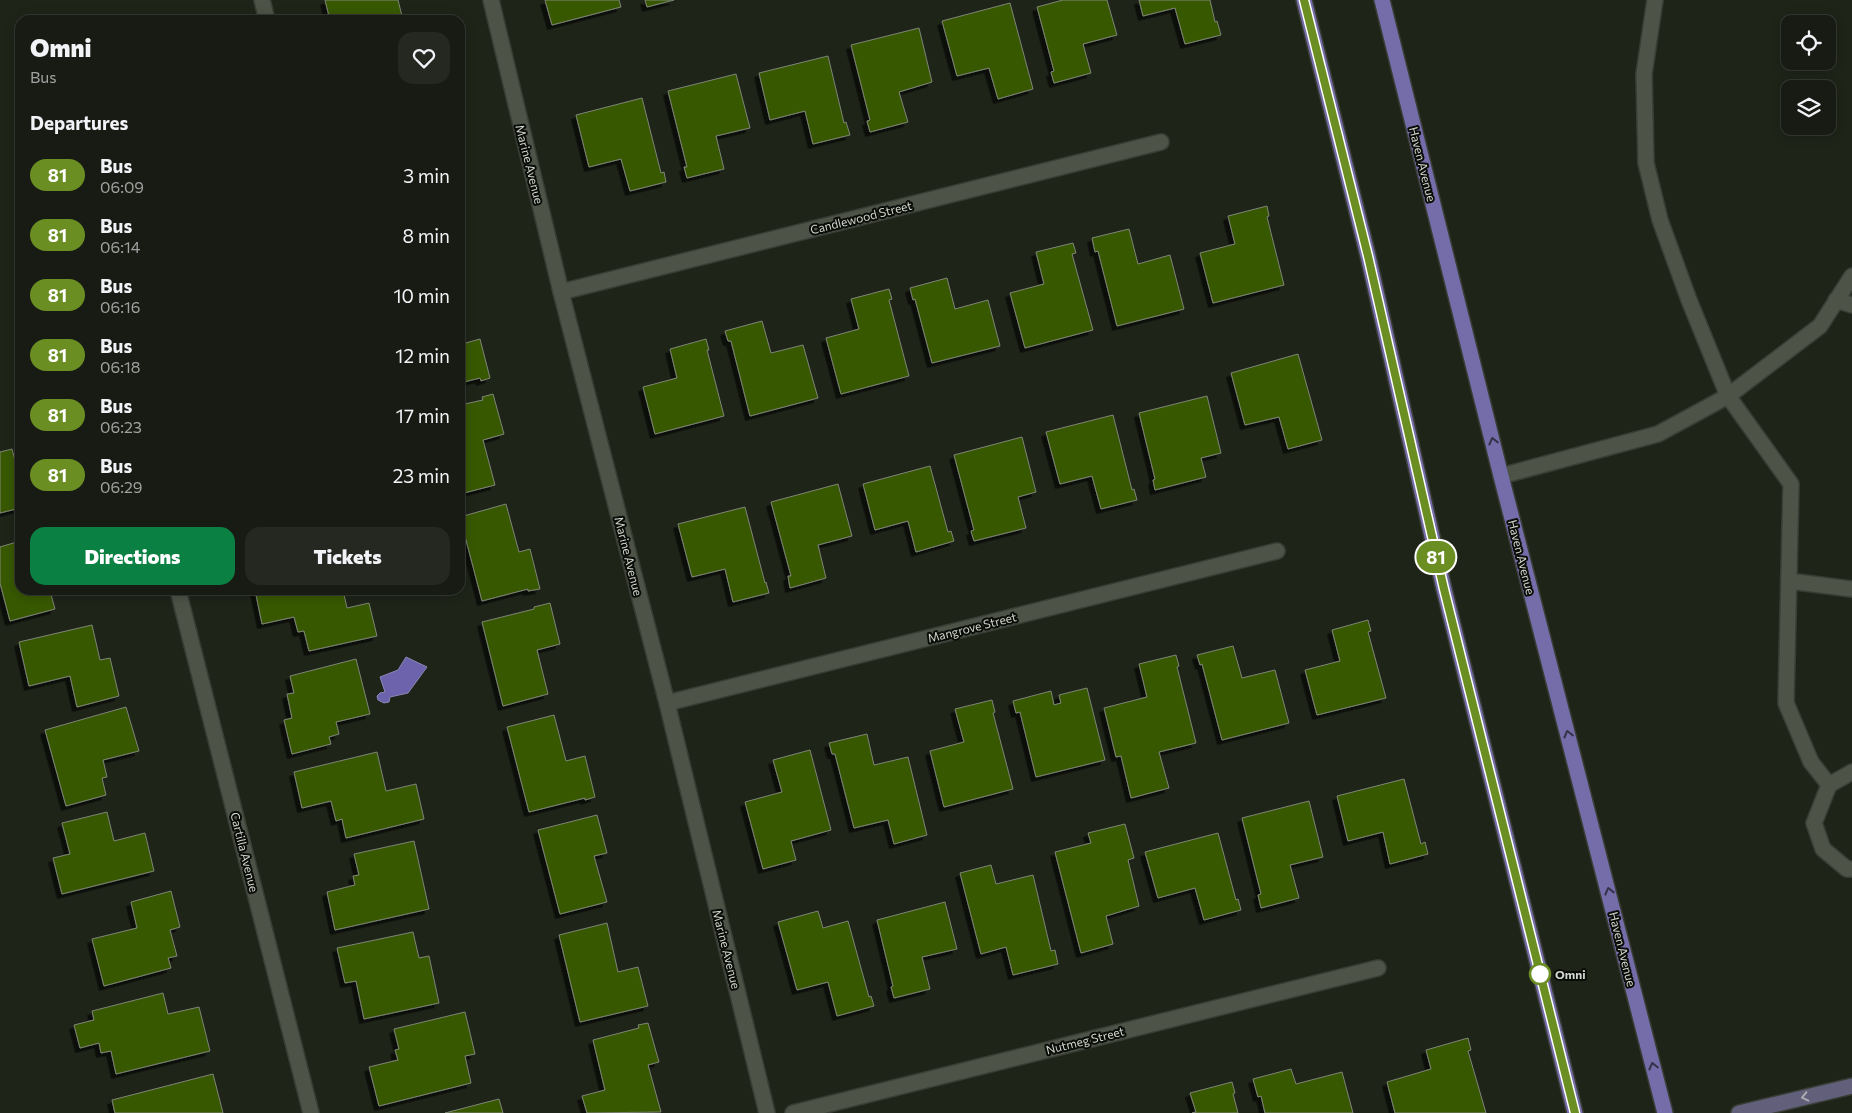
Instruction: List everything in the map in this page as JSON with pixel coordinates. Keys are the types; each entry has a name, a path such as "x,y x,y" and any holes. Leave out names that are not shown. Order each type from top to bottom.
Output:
{"main road":[{"path":"1304,0 1368,256 1444,589 1575,1113"},
{"name":"Haven Avenue","path":"1382,0 1665,1113"},
{"path":"1739,1113 1852,1086"}],"street":[{"path":"262,0 266,15"},
{"name":"Marine Avenue","path":"491,0 561,292 667,703 767,1113"},
{"path":"1655,0 1644,74 1646,163 1660,220 1689,300 1728,396 1791,484 1786,703 1811,762 1828,785"},
{"name":"Candlewood Street","path":"561,292 1162,142"},
{"path":"1502,476 1658,434 1728,396 1820,326 1852,276"},
{"path":"1836,300 1852,305"},
{"name":"Mangrove Street","path":"667,703 1277,550"},
{"path":"1789,581 1852,589"},
{"name":"Cartilla Avenue","path":"179,595 311,1113"},
{"path":"1852,772 1848,772 1828,785 1814,823 1823,850 1847,869 1852,869"},
{"name":"Nutmeg Street","path":"793,1113 1378,968"}],"shaded area":[{"path":"406,657 427,667 408,693 390,697 389,702 384,703 378,700 377,696 385,692 380,677 398,670"}],"building":[{"path":"325,0 398,0 402,15 329,15"},
{"path":"545,0 619,0 621,7 552,25"},
{"path":"645,0 674,0 647,7"},
{"path":"1063,0 1107,0 1117,35 1083,44 1091,73 1054,83 1051,72 1054,71 1037,7"},
{"path":"1139,0 1210,0 1215,22 1217,21 1221,35 1185,44 1175,8 1143,16"},
{"path":"1010,3 1033,89 998,99 989,68 957,76 942,21"},
{"path":"919,28 932,82 899,92 908,122 870,132 867,121 870,120 851,45"},
{"path":"828,56 844,123 846,122 850,135 813,144 805,111 770,120 759,73"},
{"path":"736,74 750,128 716,136 724,169 687,178 684,167 687,167 668,91"},
{"path":"642,98 661,173 664,172 666,182 630,191 621,159 589,167 576,115"},
{"path":"1267,206 1269,216 1267,217 1284,285 1213,303 1200,253 1235,244 1228,216"},
{"path":"1129,229 1138,264 1170,255 1184,309 1117,326 1098,251 1095,252 1092,238"},
{"path":"1073,243 1076,253 1072,254 1093,330 1025,348 1010,293 1044,284 1036,252"},
{"path":"947,278 955,309 988,300 1000,346 932,363 915,299 913,300 910,288"},
{"path":"889,289 892,299 889,300 909,376 841,394 826,338 859,329 851,299"},
{"path":"762,321 771,353 803,345 818,398 750,416 731,341 728,341 725,331"},
{"path":"480,339 490,378 481,381 480,378 465,382 465,343"},
{"path":"706,339 709,350 707,350 724,416 655,434 643,387 677,378 670,349"},
{"path":"1298,354 1322,440 1288,449 1279,417 1245,425 1231,373"},
{"path":"493,394 504,434 483,440 495,485 465,493 465,404 483,400 482,397"},
{"path":"1207,396 1221,453 1201,458 1206,477 1155,490 1153,480 1155,479 1139,413"},
{"path":"1113,415 1132,490 1134,489 1137,500 1101,509 1092,476 1060,484 1046,432"},
{"path":"1022,437 1036,492 1018,497 1026,528 974,541 971,531 974,530 954,455"},
{"path":"12,449 15,461 15,509 0,513 0,452"},
{"path":"930,466 948,532 951,531 954,541 916,552 908,521 875,530 863,484"},
{"path":"838,484 852,536 818,545 826,578 790,588 788,576 791,576 771,502"},
{"path":"506,504 519,552 530,549 540,589 528,591 528,589 482,601 465,536 465,516"},
{"path":"745,507 769,593 733,602 725,569 692,577 678,524"},
{"path":"15,542 15,595 51,595 55,609 10,621 0,583 0,547"},
{"path":"256,595 344,595 347,608 369,603 377,636 309,651 304,631 298,632 294,617 262,624"},
{"path":"550,603 560,644 537,650 548,694 503,706 482,622"},
{"path":"1368,620 1371,631 1368,632 1386,698 1317,715 1305,670 1340,661 1332,630"},
{"path":"92,625 100,660 110,658 119,696 77,707 70,676 29,686 19,642"},
{"path":"1233,646 1242,678 1275,670 1289,723 1222,740 1202,664 1200,665 1197,655"},
{"path":"1176,655 1179,666 1177,667 1196,743 1159,752 1169,788 1131,798 1121,756 1116,757 1104,708 1147,697 1139,664"},
{"path":"356,659 370,714 336,722 339,734 329,737 331,744 292,754 284,720 292,718 287,694 294,693 290,676"},
{"path":"1087,688 1105,760 1036,777 1020,712 1016,713 1013,701 1051,691 1054,705 1061,703 1059,695"},
{"path":"992,700 995,712 993,713 1013,789 944,807 930,751 964,742 955,709"},
{"path":"126,707 139,751 103,760 107,777 102,778 106,795 66,806 45,730"},
{"path":"554,715 566,761 585,756 595,797 529,812 507,727"},
{"path":"867,734 874,765 908,757 927,835 894,844 888,820 854,828 835,754 832,754 829,743"},
{"path":"810,750 831,830 791,841 796,860 763,869 745,802 782,792 773,760"},
{"path":"377,752 386,791 416,784 424,819 346,838 342,819 336,821 331,801 302,808 294,772"},
{"path":"1404,779 1421,844 1425,842 1428,854 1390,864 1383,832 1348,841 1337,796"},
{"path":"1309,801 1323,857 1290,865 1299,898 1261,908 1258,895 1261,894 1242,818"},
{"path":"107,812 114,841 145,833 154,871 62,894 53,858 70,854 62,823"},
{"path":"597,815 607,853 594,856 607,902 560,914 538,830"},
{"path":"1125,824 1134,858 1128,860 1139,906 1106,916 1113,944 1081,953 1055,852 1091,843 1088,833"},
{"path":"1218,833 1236,900 1238,899 1241,910 1204,920 1195,888 1158,898 1145,852"},
{"path":"414,841 429,909 335,930 327,892 355,885 353,876 359,875 354,854"},
{"path":"991,865 996,884 1033,875 1051,951 1055,950 1058,964 1013,975 1006,947 981,954 960,873"},
{"path":"171,891 180,927 170,930 177,956 168,958 171,968 104,986 92,939 137,928 131,902"},
{"path":"945,902 957,949 922,957 930,989 894,998 891,987 893,986 877,920"},
{"path":"818,911 823,928 848,921 869,997 871,996 874,1006 837,1016 828,982 797,990 778,922"},
{"path":"607,923 618,972 638,967 648,1006 580,1022 559,935"},
{"path":"413,932 419,958 429,956 439,1003 364,1019 356,981 345,983 337,948"},
{"path":"163,993 168,1014 199,1007 210,1051 116,1074 111,1051 101,1053 99,1043 80,1048 74,1025 94,1020 92,1011"},
{"path":"465,1012 475,1054 465,1056 471,1083 379,1106 369,1067 398,1060 395,1050 399,1049 394,1029"},
{"path":"648,1023 659,1062 648,1065 661,1112 587,1113 582,1096 605,1090 593,1040 639,1028 638,1025"},
{"path":"1468,1038 1471,1050 1468,1051 1486,1113 1395,1113 1387,1082 1431,1069 1426,1050"},
{"path":"1291,1069 1296,1084 1342,1072 1353,1113 1265,1113 1261,1096 1258,1097 1253,1079"},
{"path":"213,1074 223,1113 115,1113 112,1100"},
{"path":"1232,1082 1238,1113 1192,1113 1196,1112 1190,1093"},
{"path":"499,1099 503,1113 445,1113"}],"bus line":[{"name":"81","path":"1304,0 1368,256 1444,589 1575,1113"}],"place":[{"name":"Omni","path":"1540,974"}]}
